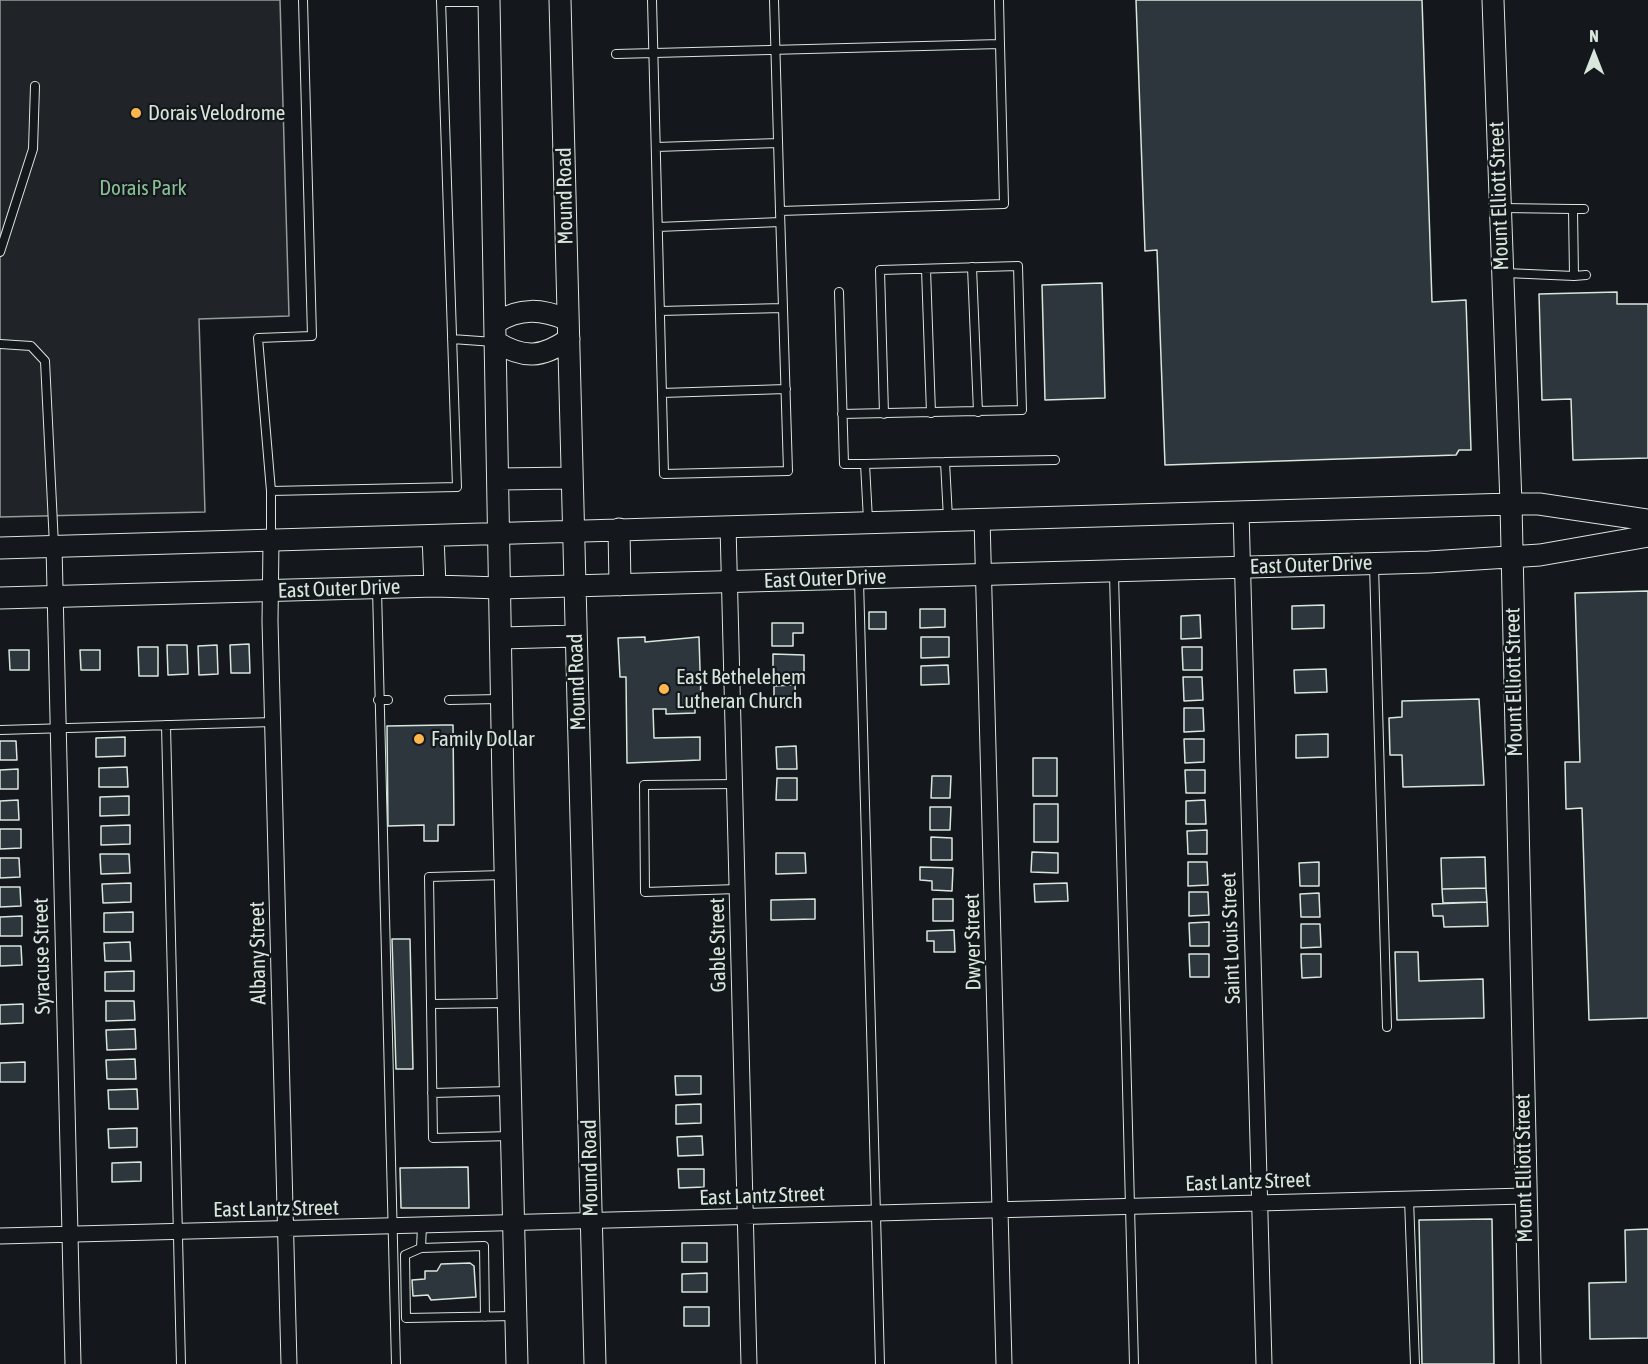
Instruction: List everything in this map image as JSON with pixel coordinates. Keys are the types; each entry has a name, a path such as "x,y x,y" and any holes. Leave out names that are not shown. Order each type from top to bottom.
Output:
{"main road":[{"name":"Mound Road","path":"560,0 595,1364"},
{"name":"Mount Elliott Street","path":"1493,0 1510,504 1530,1364"},
{"path":"489,1 505,875 517,1364"},
{"path":"531,310 544,310 569,330 552,351 532,354 513,352 496,333 507,316 531,310"},
{"path":"499,479 572,478"},
{"path":"0,548 434,536 619,528 1510,504 1539,504 1648,519"},
{"path":"619,528 620,585"},
{"path":"434,536 435,586"},
{"name":"East Outer Drive","path":"0,598 435,586 500,588 1374,564 1511,558 1648,536"},
{"path":"501,638 575,636"}],"street":[{"name":"Saint Louis Street","path":"1241,511 1264,1364"},
{"name":"Dwyer Street","path":"982,518 1004,1364"},
{"name":"Gable Street","path":"728,525 749,1364"},
{"name":"Albany Street","path":"271,541 270,621 289,1364"},
{"name":"Syracuse Street","path":"54,546 73,1364"},
{"name":"East Lantz Street","path":"0,1236 1525,1196"}],"lane":[{"path":"271,541 271,491 258,338 312,336 303,0"},
{"path":"652,0 664,474 788,471 774,0"},
{"path":"780,211 1004,204 999,0"},
{"path":"271,491 457,487 441,1 489,1"},
{"path":"616,54 1000,44"},
{"path":"0,252 33,149 35,86"},
{"path":"656,147 778,143"},
{"path":"1499,208 1584,209"},
{"path":"1573,209 1574,276"},
{"path":"658,227 780,222"},
{"path":"842,414 884,414 978,412 1023,410 1018,266 880,270 884,414"},
{"path":"972,267 978,412"},
{"path":"926,268 931,413"},
{"path":"1501,273 1586,275"},
{"path":"839,292 844,464 1055,460"},
{"path":"660,311 783,308"},
{"path":"452,339 496,333"},
{"path":"0,344 31,346 45,361 54,546"},
{"path":"662,393 786,389"},
{"path":"945,462 948,519"},
{"path":"865,464 868,522"},
{"path":"1374,564 1387,1027"},
{"path":"1113,571 1134,1364"},
{"path":"859,578 880,1364"},
{"path":"376,588 396,1364"},
{"path":"449,700 502,699"},
{"path":"378,700 388,700"},
{"path":"0,729 273,722"},
{"path":"166,725 181,1364"},
{"path":"735,784 644,784 645,892 737,889"},
{"path":"505,875 429,877 433,1138 512,1136"},
{"path":"431,1004 508,1002"},
{"path":"432,1094 511,1091"},
{"path":"1409,1199 1415,1364"},
{"path":"421,1248 422,1226"},
{"path":"485,1317 484,1246 421,1248 405,1255 406,1318 485,1317 516,1316"}],"green space":[{"name":"Dorais Park","path":"0,0 280,0 289,316 199,319 205,512 0,517"}],"building":[{"path":"1136,0 1422,0 1432,302 1466,300 1471,450 1459,450 1456,455 1165,465 1157,250 1145,251"},
{"path":"1102,283 1105,398 1045,400 1042,285"},
{"path":"1617,292 1617,304 1648,304 1648,458 1573,460 1571,399 1542,400 1539,294"},
{"path":"1648,591 1648,1018 1589,1020 1582,808 1566,809 1565,762 1580,762 1575,593"},
{"path":"1324,605 1324,628 1292,629 1292,606"},
{"path":"920,609 945,609 945,627 920,628"},
{"path":"869,612 886,612 886,629 869,629"},
{"path":"1200,615 1201,638 1181,639 1181,616"},
{"path":"772,623 803,623 803,633 793,633 793,646 772,646"},
{"name":"East Bethelehem Lutheran Church","path":"645,637 645,642 699,637 701,701 695,701 695,713 666,714 666,709 653,709 654,738 700,737 700,760 627,763 626,677 620,677 618,638"},
{"path":"921,637 949,637 949,657 921,658"},
{"path":"249,644 250,673 231,673 230,645"},
{"path":"167,645 187,645 188,674 168,675"},
{"path":"217,645 218,674 199,675 198,646"},
{"path":"138,647 158,647 158,676 139,676"},
{"path":"1182,647 1202,647 1202,670 1183,670"},
{"path":"9,650 29,650 29,670 10,670"},
{"path":"80,650 100,650 100,670 81,670"},
{"path":"773,654 804,655 804,677 773,677"},
{"path":"948,665 949,684 921,685 921,666"},
{"path":"1326,669 1327,692 1295,693 1294,670"},
{"path":"1183,677 1202,677 1203,700 1184,701"},
{"path":"795,685 796,707 774,708 774,686"},
{"path":"1479,699 1484,785 1403,787 1402,755 1390,755 1389,718 1402,717 1402,701"},
{"path":"1184,708 1203,708 1204,731 1184,732"},
{"path":"453,725 454,825 438,825 438,841 424,841 424,825 388,826 387,726"},
{"path":"1328,734 1328,757 1296,758 1296,735"},
{"path":"125,737 125,756 96,757 96,738"},
{"path":"1184,739 1204,739 1204,762 1185,763"},
{"path":"0,741 16,741 17,760 0,760"},
{"path":"796,746 797,769 777,769 776,747"},
{"path":"1033,758 1057,758 1057,796 1033,796"},
{"path":"127,767 128,787 99,787 99,768"},
{"path":"18,769 18,789 0,789 0,770"},
{"path":"1185,770 1205,770 1205,793 1186,793"},
{"path":"932,776 951,776 950,798 931,798"},
{"path":"777,778 797,778 797,800 776,800"},
{"path":"129,796 129,815 100,816 100,797"},
{"path":"18,800 19,820 0,820 0,801"},
{"path":"1205,800 1206,824 1186,824 1186,801"},
{"path":"1034,804 1058,804 1058,842 1034,842"},
{"path":"930,807 951,807 950,830 930,830"},
{"path":"130,825 130,844 101,845 101,826"},
{"path":"0,829 21,829 21,848 0,849"},
{"path":"1207,830 1207,854 1188,854 1187,831"},
{"path":"931,837 952,838 952,860 931,860"},
{"path":"1032,852 1058,853 1058,873 1031,872"},
{"path":"776,853 805,853 806,873 776,874"},
{"path":"100,854 129,854 130,873 101,874"},
{"path":"1485,857 1486,888 1442,889 1441,858"},
{"path":"0,858 19,858 20,877 0,878"},
{"path":"1188,862 1207,862 1208,885 1188,886"},
{"path":"1319,862 1319,886 1300,886 1299,863"},
{"path":"920,867 953,868 952,891 932,890 932,881 920,880"},
{"path":"131,883 131,902 103,903 102,884"},
{"path":"1067,883 1068,901 1035,902 1034,884"},
{"path":"0,887 20,887 21,906 0,907"},
{"path":"1486,888 1487,902 1443,903 1442,889"},
{"path":"1189,892 1208,892 1209,915 1189,916"},
{"path":"1319,893 1320,917 1301,917 1300,894"},
{"path":"815,899 815,919 771,920 771,900"},
{"path":"933,899 953,899 953,921 933,921"},
{"path":"1487,902 1488,926 1444,927 1443,916 1433,916 1432,904"},
{"path":"133,912 133,932 104,932 104,913"},
{"path":"22,916 22,936 0,936 0,917"},
{"path":"1209,922 1209,946 1190,946 1189,923"},
{"path":"1301,924 1320,924 1321,947 1301,948"},
{"path":"954,930 955,952 934,952 934,941 927,941 927,931"},
{"path":"392,939 410,939 413,1069 396,1069"},
{"path":"130,942 131,961 105,961 104,943"},
{"path":"0,946 21,946 22,965 0,966"},
{"path":"1395,952 1418,952 1419,981 1483,979 1484,1018 1397,1020"},
{"path":"1189,954 1209,954 1209,977 1190,977"},
{"path":"1301,954 1321,954 1321,977 1302,978"},
{"path":"134,971 134,991 105,991 105,972"},
{"path":"106,1001 134,1001 135,1020 106,1021"},
{"path":"23,1004 23,1023 0,1024 0,1005"},
{"path":"135,1029 136,1049 107,1050 106,1030"},
{"path":"135,1059 136,1079 107,1079 106,1060"},
{"path":"25,1062 25,1082 0,1082 0,1063"},
{"path":"675,1076 701,1076 701,1094 676,1095"},
{"path":"137,1089 138,1109 109,1109 108,1090"},
{"path":"701,1104 701,1123 676,1124 676,1105"},
{"path":"137,1128 137,1147 109,1148 108,1129"},
{"path":"702,1136 703,1155 678,1156 677,1137"},
{"path":"141,1162 141,1181 112,1182 112,1163"},
{"path":"468,1167 469,1208 401,1208 400,1168"},
{"path":"678,1169 704,1169 704,1187 679,1188"},
{"path":"1492,1219 1494,1364 1422,1364 1419,1220"},
{"path":"1648,1229 1648,1338 1590,1339 1589,1283 1626,1282 1625,1230"},
{"path":"682,1243 707,1243 707,1262 682,1262"},
{"path":"470,1263 474,1266 476,1297 431,1300 428,1295 413,1296 412,1280 425,1279 425,1271 437,1271 441,1264"},
{"path":"707,1273 707,1292 682,1292 682,1274"},
{"path":"684,1307 709,1307 709,1326 684,1326"}],"place":[{"name":"Dorais Velodrome","path":"136,113"},
{"name":"East Bethelehem Lutheran Church","path":"664,689"},
{"name":"Family Dollar","path":"419,739"}]}
